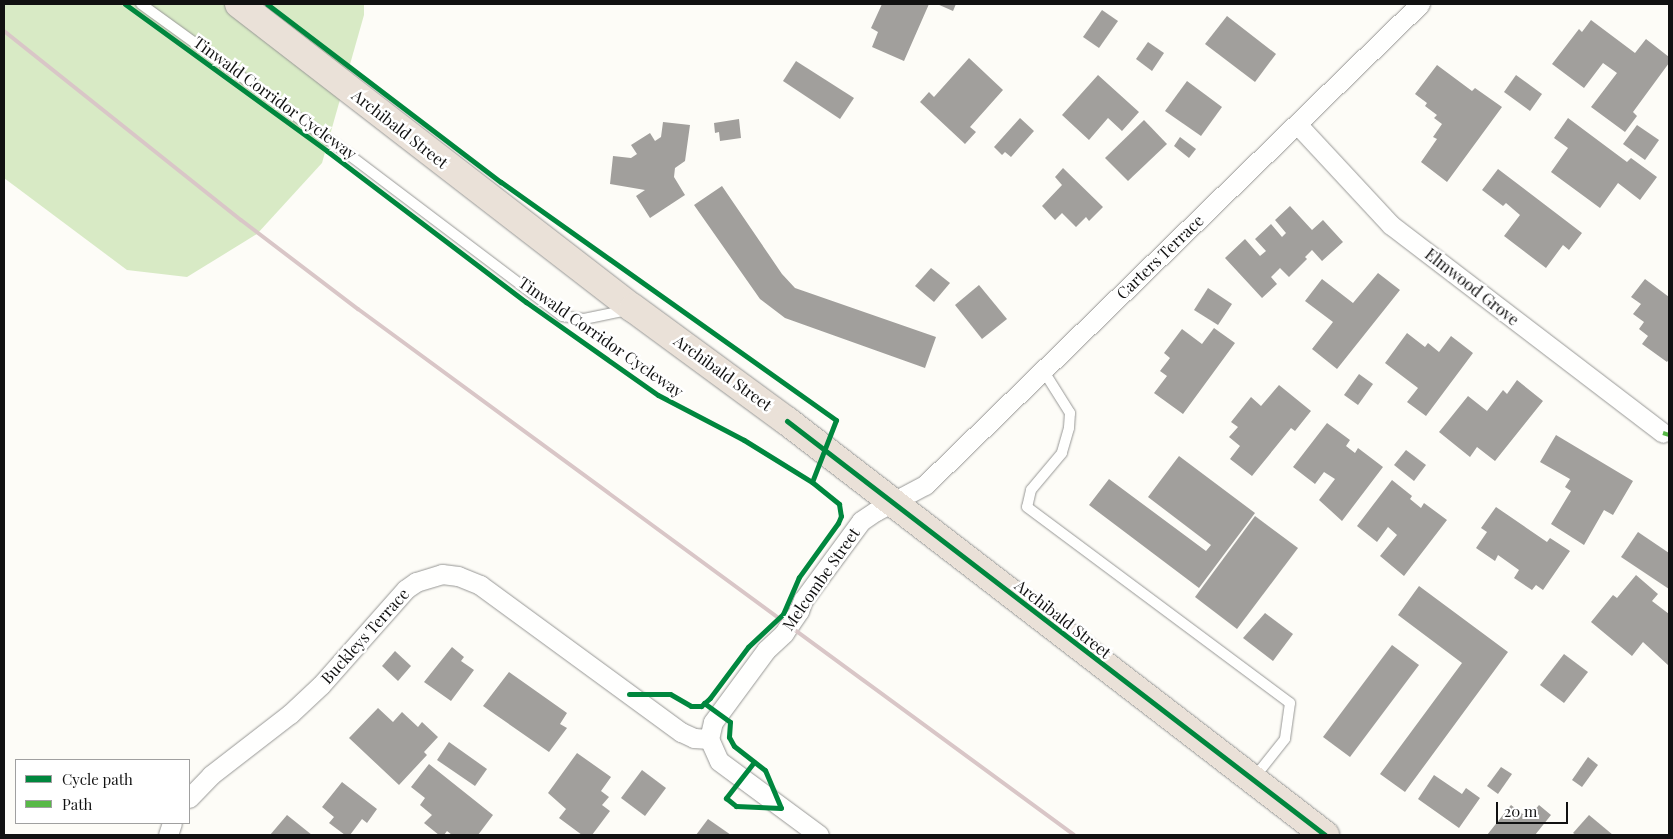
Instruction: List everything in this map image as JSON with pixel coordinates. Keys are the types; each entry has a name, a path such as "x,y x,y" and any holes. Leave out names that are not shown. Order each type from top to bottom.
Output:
{"highway":[{"name":"Archibald Street","path":"239,4 633,308 787,420 1252,780 1326,835"}],"street":[{"name":"Carters Terrace","path":"893,503 925,484 1420,4"},
{"name":"Elmwood Grove","path":"1297,124 1390,225 1662,433"},
{"name":"Melcombe Street","path":"709,739 713,722 766,650 784,633 799,611 802,600 861,521 893,503"},
{"name":"Buckleys Terrace","path":"190,797 211,775 290,714 321,685 406,589 416,582 442,574 458,576 480,585 681,732 694,738 709,739"},
{"path":"709,739 719,760 811,833"}],"lane":[{"path":"141,4 352,157 562,316 584,319 633,308"},
{"path":"1043,370 1070,413 1062,452 1031,490 1027,507 1290,703 1285,739 1252,780"}],"green space":[{"path":"4,4 364,4 364,15 322,163 257,234 187,277 127,270 4,178"}],"building":[{"path":"882,4 929,4 904,61 872,47 878,32 871,28"},
{"path":"937,4 956,4 953,11"},
{"path":"1102,10 1118,21 1099,48 1083,37"},
{"path":"1227,16 1276,54 1255,82 1205,44"},
{"path":"1591,20 1635,53 1646,39 1669,57 1669,63 1633,112 1637,116 1625,132 1591,107 1617,73 1603,63 1584,88 1552,64 1579,29 1582,32"},
{"path":"1148,42 1164,53 1152,71 1136,59"},
{"path":"969,58 1003,90 970,127 976,132 965,144 920,102 929,92 934,97"},
{"path":"796,61 854,98 840,119 783,81"},
{"path":"1437,65 1472,91 1475,88 1502,107 1447,182 1421,162 1437,139 1433,137 1442,124 1434,118 1437,115 1425,106 1427,103 1415,94"},
{"path":"1098,75 1139,112 1122,131 1108,118 1089,140 1062,115"},
{"path":"1516,75 1542,94 1530,111 1504,92"},
{"path":"1187,81 1222,107 1201,136 1165,111"},
{"path":"1020,118 1034,131 1011,157 1005,152 1002,155 994,147"},
{"path":"1568,118 1627,162 1631,158 1657,177 1640,200 1618,183 1600,208 1551,172 1568,148 1554,138"},
{"path":"739,119 741,138 720,141 719,132 715,133 714,123"},
{"path":"1144,120 1167,144 1128,181 1105,158"},
{"path":"663,122 690,125 685,161 675,168 674,177 685,195 650,218 636,196 645,190 610,184 613,156 631,158 637,154 631,145 650,133 655,141 661,137"},
{"path":"1637,125 1659,140 1645,160 1623,144"},
{"path":"1180,137 1196,149 1189,158 1174,146"},
{"path":"1063,168 1103,207 1089,221 1086,217 1076,227 1062,213 1055,220 1042,206 1062,185 1055,177"},
{"path":"1498,169 1582,233 1569,250 1563,245 1546,268 1504,236 1520,215 1506,203 1503,206 1482,190"},
{"path":"722,186 782,274 795,288 936,337 925,368 785,318 760,299 694,205"},
{"path":"1290,206 1312,230 1323,220 1343,242 1322,261 1312,250 1305,257 1307,259 1289,277 1280,268 1271,277 1277,284 1262,298 1225,258 1245,239 1260,256 1266,251 1255,239 1271,224 1282,237 1286,233 1275,220"},
{"path":"931,268 950,283 934,302 915,286"},
{"path":"1378,273 1400,290 1337,369 1312,349 1333,322 1305,301 1322,279 1353,303"},
{"path":"1645,279 1669,297 1669,359 1667,362 1642,344 1648,336 1639,329 1644,322 1633,314 1641,304 1631,297"},
{"path":"979,285 1007,319 982,339 955,305"},
{"path":"1208,288 1232,304 1218,325 1194,310"},
{"path":"1214,328 1235,343 1183,414 1154,393 1167,376 1160,371 1170,358 1164,353 1182,329 1202,344"},
{"path":"1407,333 1425,347 1428,343 1439,352 1451,336 1473,353 1426,416 1407,402 1418,388 1385,363"},
{"path":"1359,374 1373,384 1358,405 1344,395"},
{"path":"1517,380 1543,401 1495,461 1477,447 1470,457 1439,432 1468,396 1487,411 1503,390 1507,394"},
{"path":"1279,385 1311,411 1295,431 1291,428 1252,476 1230,459 1240,446 1229,437 1238,427 1231,422 1251,397 1261,406"},
{"path":"1327,423 1350,440 1346,446 1355,453 1358,448 1383,467 1342,521 1319,500 1335,479 1324,472 1315,484 1293,467"},
{"path":"1556,435 1633,481 1613,515 1604,510 1584,545 1551,524 1571,491 1565,487 1570,479 1540,462"},
{"path":"1406,450 1426,465 1414,481 1394,465"},
{"path":"1179,456 1255,513 1199,588 1089,505 1109,479 1206,551 1211,545 1148,497"},
{"path":"1392,480 1412,496 1410,499 1421,508 1424,503 1447,520 1404,576 1380,556 1397,535 1388,527 1377,542 1357,526"},
{"path":"1496,507 1547,542 1550,538 1570,551 1543,590 1536,585 1532,590 1514,578 1519,570 1498,555 1495,561 1476,548 1487,532 1481,528"},
{"path":"1255,516 1298,548 1237,629 1195,597"},
{"path":"1638,532 1669,553 1669,589 1621,557"},
{"path":"1636,575 1658,594 1652,601 1669,614 1669,666 1643,642 1632,656 1591,622 1613,595 1617,598"},
{"path":"1419,586 1508,652 1405,792 1380,774 1462,663 1398,615"},
{"path":"1265,613 1293,634 1273,661 1243,638"},
{"path":"1392,645 1419,665 1350,757 1323,737"},
{"path":"452,647 464,657 461,661 474,670 451,701 424,682"},
{"path":"395,651 411,666 398,681 382,666"},
{"path":"1564,654 1588,672 1564,703 1540,685"},
{"path":"509,672 567,713 560,724 567,728 549,752 483,706"},
{"path":"378,708 393,722 402,712 418,727 422,722 438,737 424,752 427,755 399,785 349,738"},
{"path":"449,742 487,769 475,786 437,760"},
{"path":"577,753 611,777 601,791 609,797 602,805 610,811 592,835 582,835 559,818 566,809 548,793"},
{"path":"1588,757 1598,765 1582,787 1572,780"},
{"path":"429,764 493,815 478,835 452,835 447,831 444,835 439,835 424,823 432,815 420,805 425,798 411,787"},
{"path":"1501,767 1512,774 1498,794 1487,786"},
{"path":"642,770 666,788 645,816 621,798"},
{"path":"1434,775 1462,794 1466,788 1480,798 1459,828 1418,799"},
{"path":"342,782 377,809 367,823 362,819 350,835 345,835 329,823 334,817 322,807"},
{"path":"1511,805 1528,818 1539,805 1551,815 1535,835 1487,835"},
{"path":"287,815 312,835 270,835"},
{"path":"1589,815 1613,835 1576,835 1573,833"},
{"path":"708,819 731,835 696,835"}],"railway":[{"path":"4,31 241,220 358,309 1074,835"}],"marked path":[{"path":"1663,433 1669,435"}],"cycle path":[{"name":"Tinwald Corridor Cycleway","path":"125,4 327,151 526,302 658,395 744,440 812,482 839,504 841,516 838,523 799,577 783,614 748,647 710,698 701,706 691,706 670,694 629,694"},
{"path":"267,4 501,182 836,420 812,482"},
{"path":"787,421 1325,835"},
{"path":"704,703 730,722 729,737 734,746 765,770 781,808"},
{"path":"754,762 726,798 736,806 781,808"}]}
